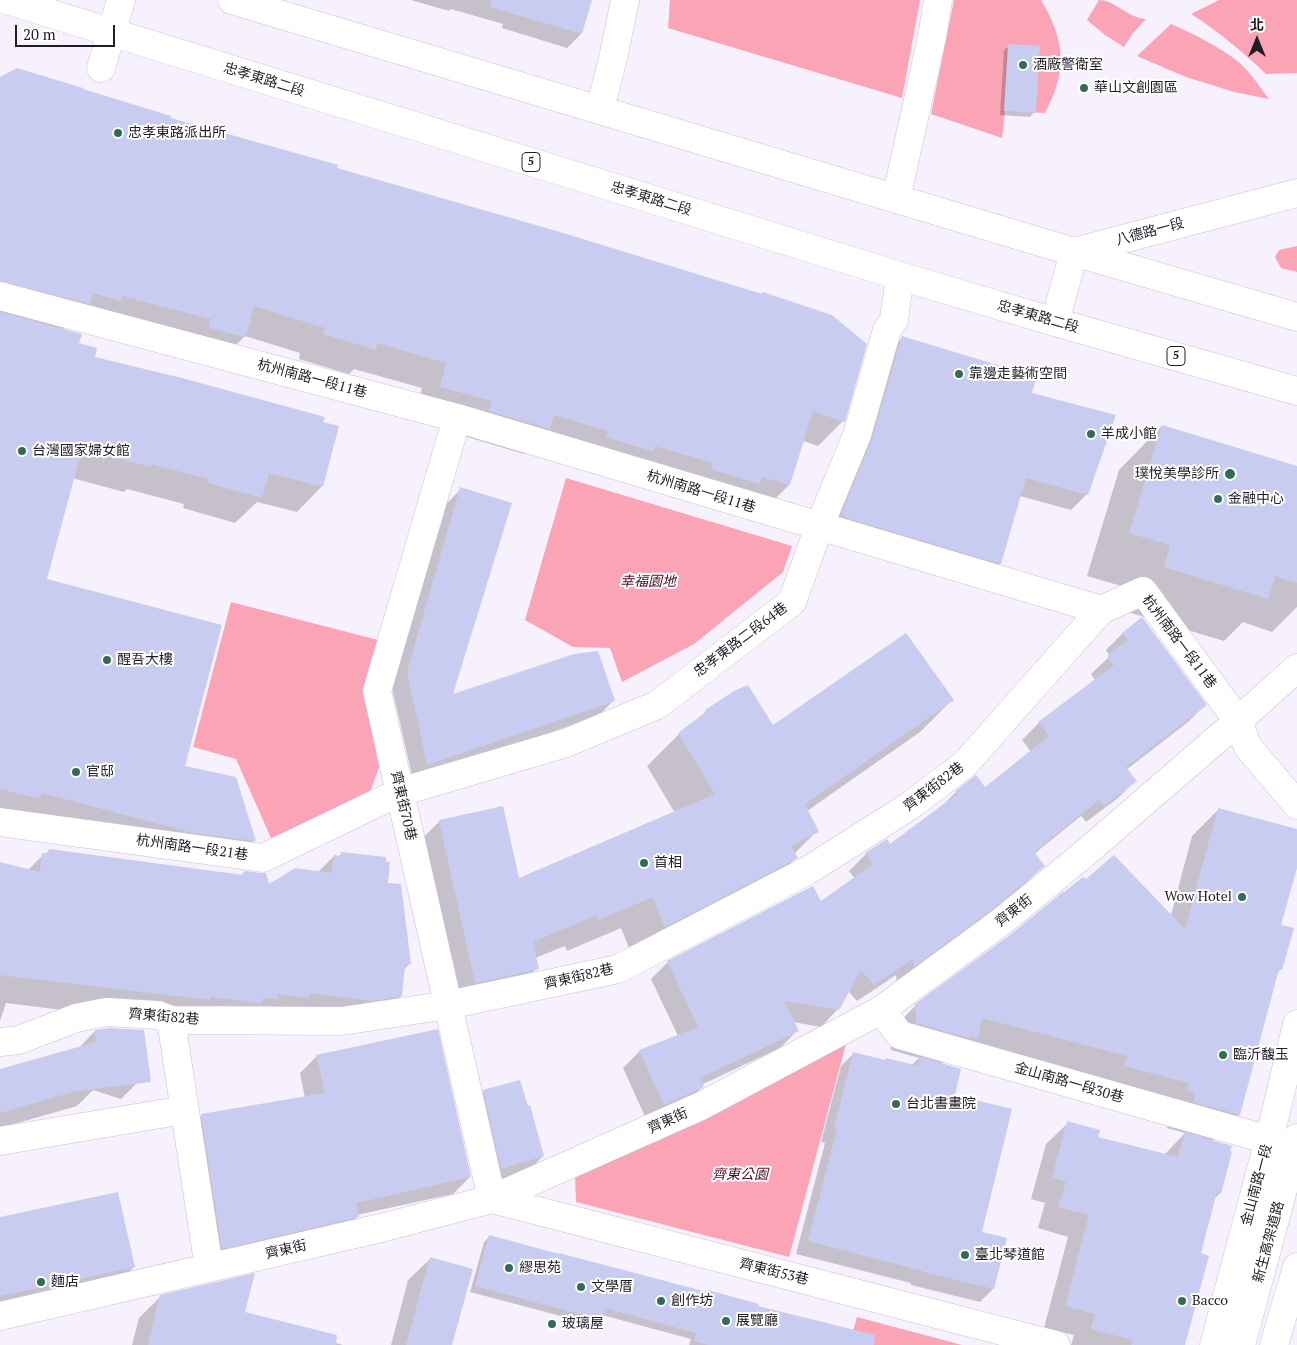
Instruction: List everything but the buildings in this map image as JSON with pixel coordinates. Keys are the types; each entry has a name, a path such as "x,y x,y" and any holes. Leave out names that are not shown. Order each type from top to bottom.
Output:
{"main road":[{"name":"忠孝東路二段","path":"7,0 900,276 1297,391"},
{"path":"101,68 121,0"},
{"path":"232,0 1297,317"},
{"path":"600,110 625,0"},
{"path":"896,199 932,37 938,0"},
{"name":"八德路一段","path":"1074,252 1297,193"},
{"path":"1055,322 1074,252"},
{"name":"忠孝東路二段64巷","path":"400,792 566,743 657,705 792,602 819,527 857,435 887,330 894,320 900,276"},
{"name":"杭州南路一段11巷","path":"0,296 457,418 1101,610 1143,592 1238,721 1248,747 1297,806"},
{"name":"齊東街70巷","path":"457,418 377,691 492,1199"},
{"name":"齊東街82巷","path":"0,1042 19,1040 76,1018 106,1012 158,1015 171,1020 342,1022 448,1005 618,969 807,871 908,807 965,764 1101,610"},
{"name":"齊東街","path":"0,1316 381,1228 492,1199 701,1106 880,1010 1001,922 1084,854 1297,668"},
{"name":"杭州南路一段21巷","path":"0,822 263,858 400,792"},
{"name":"金山南路一段30巷","path":"880,1010 900,1035 1269,1140"},
{"path":"171,1020 209,1268"},
{"name":"金山南路一段","path":"1214,1345 1269,1140 1297,1024"},
{"path":"0,1141 172,1112"},
{"name":"新生高架道路","path":"1241,1345 1297,1138"},
{"name":"齊東街53巷","path":"492,1199 1056,1345"},
{"path":"1274,1345 1297,1267"}],"green space":[{"path":"670,0 920,0 902,98 668,28"},
{"path":"954,0 1041,0 1055,29 1061,56 1060,69 1057,83 1045,113 1005,111 1002,138 931,114"},
{"path":"1099,0 1113,4 1138,18 1146,19 1133,33 1124,47 1105,35 1087,20"},
{"path":"1219,0 1297,0 1297,73 1266,74 1230,42 1191,14"},
{"path":"1171,24 1205,40 1236,60 1250,73 1269,99 1234,92 1186,77 1137,56"},
{"path":"1297,246 1297,272 1281,268 1275,257 1279,250"},
{"name":"幸福園地","path":"566,478 792,546 783,572 694,644 622,682 610,648 573,647 525,620"},
{"path":"231,602 378,640 364,690 379,767 369,795 271,838 236,759 193,747"},
{"name":"齊東公園","path":"847,1040 789,1257 576,1202 575,1174"},
{"path":"857,1317 962,1345 849,1345"}],"place":[{"name":"酒廠警衛室","path":"1023,65"},
{"name":"華山文創園區","path":"1084,88"},
{"name":"忠孝東路派出所","path":"118,133"},
{"name":"靠邊走藝術空間","path":"959,374"},
{"name":"羊成小館","path":"1091,434"},
{"name":"台灣國家婦女館","path":"22,451"},
{"name":"璞悅美學診所","path":"1230,474"},
{"name":"金融中心","path":"1218,499"},
{"name":"醒吾大樓","path":"107,660"},
{"name":"官邸","path":"76,772"},
{"name":"首相","path":"644,863"},
{"name":"Wow Hotel","path":"1242,897"},
{"name":"臨沂馥玉","path":"1223,1055"},
{"name":"台北書畫院","path":"896,1104"},
{"name":"臺北琴道館","path":"965,1255"},
{"name":"繆思苑","path":"509,1268"},
{"name":"麵店","path":"41,1282"},
{"name":"文學厝","path":"581,1287"},
{"name":"創作坊","path":"661,1301"},
{"name":"Bacco","path":"1182,1301"},
{"name":"展覽廳","path":"726,1321"},
{"name":"玻璃屋","path":"552,1324"}]}
